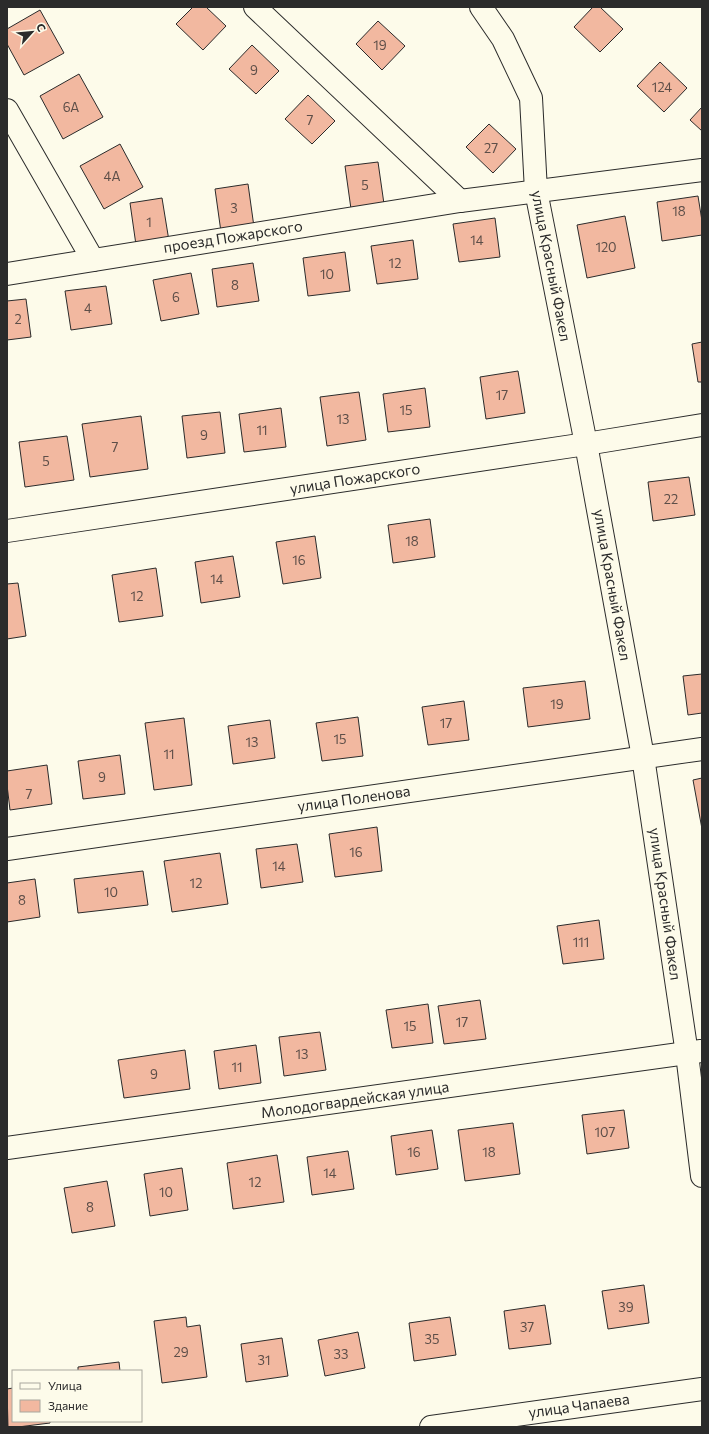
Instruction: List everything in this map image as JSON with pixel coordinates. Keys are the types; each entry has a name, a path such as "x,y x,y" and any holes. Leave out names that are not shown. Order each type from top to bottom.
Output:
{"street":[{"path":"255,7 460,201"},
{"name":"улица Красный Факел","path":"481,7 503,40 531,98 536,191 586,444 643,757 694,1052 702,1176"},
{"path":"7,110 93,260"},
{"name":"проезд Пожарского","path":"7,274 460,201 702,170"},
{"name":"улица Пожарского","path":"7,531 586,444 702,425"},
{"name":"улица Поленова","path":"7,849 702,749"},
{"name":"Молодогвардейская улица","path":"7,1148 694,1052"},
{"name":"улица Чапаева","path":"431,1427 702,1389"}],"building":[{"path":"193,7 206,7 226,26 203,50 176,24"},
{"path":"593,7 600,7 623,29 600,52 574,27"},
{"path":"40,10 64,53 24,75 7,44 7,29"},
{"path":"378,21 405,46 382,70 356,44"},
{"path":"252,45 279,71 256,94 229,69"},
{"path":"660,62 687,88 664,112 637,86"},
{"path":"79,74 103,117 63,139 40,96"},
{"path":"308,95 335,121 312,144 285,119"},
{"path":"702,107 702,131 690,120"},
{"path":"489,124 516,149 493,173 466,147"},
{"path":"120,144 143,187 104,209 80,166"},
{"path":"378,162 384,204 351,209 345,166"},
{"path":"248,184 254,227 221,232 215,189"},
{"path":"698,196 702,221 702,235 662,241 657,202"},
{"path":"162,198 169,241 136,245 130,203"},
{"path":"625,216 635,268 587,278 577,225"},
{"path":"495,218 500,257 459,262 453,224"},
{"path":"413,240 418,279 377,284 371,246"},
{"path":"345,252 350,291 308,296 303,258"},
{"path":"253,263 259,301 217,307 212,269"},
{"path":"191,273 199,314 161,321 153,280"},
{"path":"106,286 112,324 71,330 65,291"},
{"path":"26,299 31,337 7,340 7,301"},
{"path":"702,342 702,382 698,382 692,344"},
{"path":"518,371 525,413 486,419 480,377"},
{"path":"425,388 430,427 388,432 383,394"},
{"path":"359,392 366,440 327,446 320,397"},
{"path":"281,408 286,447 244,452 239,414"},
{"path":"220,412 225,453 187,458 182,416"},
{"path":"141,416 148,469 90,477 82,424"},
{"path":"67,436 74,480 25,487 19,442"},
{"path":"689,477 695,515 653,521 648,482"},
{"path":"430,519 435,557 393,563 388,525"},
{"path":"315,536 321,578 283,584 276,542"},
{"path":"233,556 240,597 201,603 195,562"},
{"path":"156,568 163,616 119,622 112,575"},
{"path":"18,583 26,636 7,639 7,584"},
{"path":"702,674 702,713 688,715 683,676"},
{"path":"585,681 590,719 528,727 523,688"},
{"path":"464,701 469,740 428,745 422,707"},
{"path":"358,717 363,756 322,761 316,723"},
{"path":"184,718 192,785 154,790 145,723"},
{"path":"270,720 275,758 233,764 228,726"},
{"path":"120,755 125,794 83,799 78,761"},
{"path":"47,765 52,804 10,810 7,771"},
{"path":"702,778 702,829 693,780"},
{"path":"377,827 382,871 335,877 329,834"},
{"path":"297,844 303,882 261,888 256,849"},
{"path":"220,853 228,904 172,912 164,861"},
{"path":"143,871 148,905 78,913 74,879"},
{"path":"35,879 40,917 7,922 7,883"},
{"path":"599,920 604,959 563,964 557,926"},
{"path":"480,1000 486,1039 444,1044 438,1006"},
{"path":"428,1004 433,1043 392,1048 386,1010"},
{"path":"320,1032 326,1070 284,1076 279,1037"},
{"path":"256,1045 261,1083 219,1089 214,1051"},
{"path":"185,1050 190,1089 124,1098 118,1060"},
{"path":"624,1110 629,1148 587,1154 582,1115"},
{"path":"513,1123 520,1174 465,1181 458,1130"},
{"path":"432,1130 438,1169 396,1175 391,1136"},
{"path":"348,1151 354,1189 312,1195 307,1157"},
{"path":"277,1155 284,1202 233,1209 227,1163"},
{"path":"182,1168 188,1210 150,1216 144,1174"},
{"path":"107,1181 115,1226 72,1233 64,1188"},
{"path":"644,1285 649,1323 608,1329 602,1291"},
{"path":"545,1305 551,1344 509,1349 504,1311"},
{"path":"186,1317 187,1327 200,1325 207,1377 162,1383 154,1321"},
{"path":"450,1317 456,1355 414,1361 409,1323"},
{"path":"358,1332 365,1368 325,1376 318,1340"},
{"path":"282,1338 288,1376 246,1382 241,1344"},
{"path":"119,1362 120,1370 78,1370 78,1367"},
{"path":"12,1388 12,1422 50,1423 8,1427 7,1389"}]}
